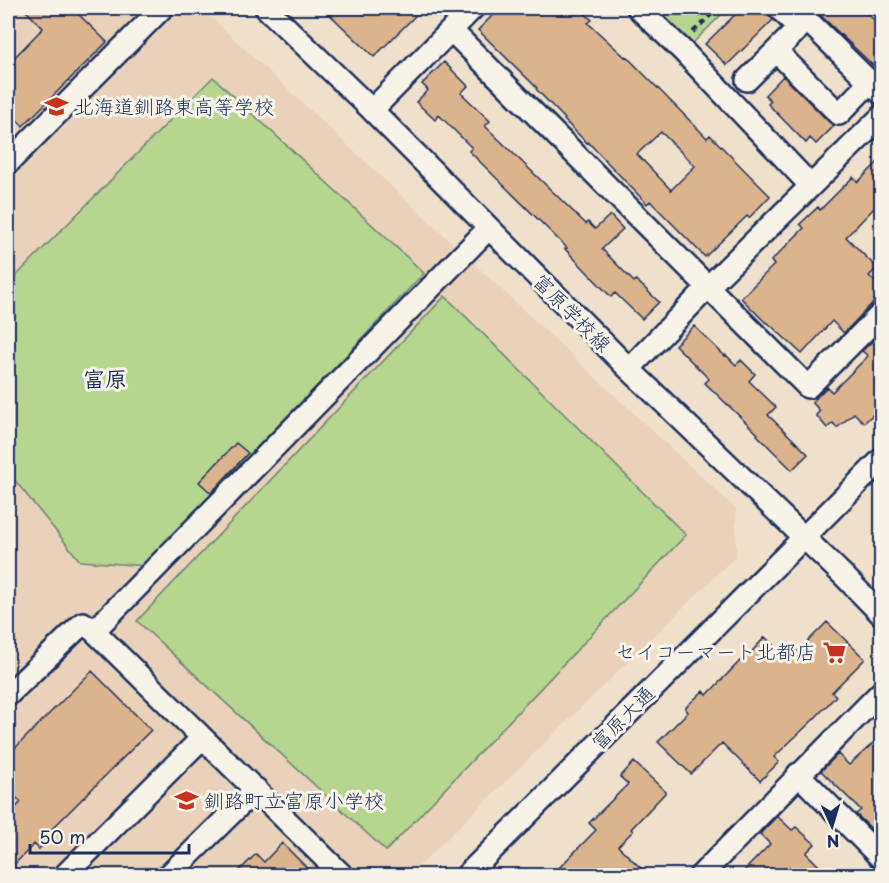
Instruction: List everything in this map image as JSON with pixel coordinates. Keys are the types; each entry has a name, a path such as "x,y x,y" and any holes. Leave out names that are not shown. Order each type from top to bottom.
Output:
{"street":[{"name":"富原学校線","path":"267,8 372,110 629,369 804,536 882,615"},
{"path":"372,110 473,8"},
{"path":"638,8 684,52 810,185"},
{"path":"779,8 799,28"},
{"path":"8,163 153,10"},
{"path":"747,80 776,51 799,28 807,20 876,89 838,114 776,51"},
{"path":"450,30 808,387 882,313"},
{"path":"629,369 810,185 882,116"},
{"path":"94,631 489,228"},
{"name":"富原大通","path":"466,876 882,459"},
{"path":"8,695 83,623 94,631 343,876"},
{"path":"700,876 882,691"},
{"path":"64,876 202,738"},
{"path":"798,774 882,860"},
{"path":"168,876 256,789"}],"path":[{"path":"687,37 718,8"}],"shaded area":[{"path":"8,8 201,8 736,509 736,556 410,875 8,875"}],"green space":[{"path":"638,8 728,8 684,52"},
{"path":"213,77 424,273 147,566 80,561 8,472 8,284"},
{"path":"445,296 686,535 386,851 137,621"}],"building":[{"path":"23,8 72,8 107,42 23,126 8,111 8,64 43,28"},
{"path":"323,8 423,8 374,57"},
{"path":"500,8 579,8 592,20 588,23 626,56 707,138 710,135 770,196 705,257 650,201 647,204 564,120 537,88 478,30","holes":["661,132 695,166 671,190 637,154"]},
{"path":"742,8 764,8 773,20 727,65 705,44"},
{"path":"813,8 861,8 882,27 882,74"},
{"path":"444,62 468,86 461,93 490,121 485,126 586,224 588,222 595,229 610,215 623,229 602,249 634,282 636,280 659,302 642,319 615,293 611,297 565,249 567,248 469,151 472,148 439,115 435,120 416,102 428,90 422,84"},
{"path":"783,76 834,126 816,144 810,138 806,143 768,104 771,101 765,95"},
{"path":"882,158 882,200 846,237 877,268 869,276 882,288 882,293 844,333 832,321 802,354 741,298 774,265 771,261 804,228 800,224 818,207 820,210 853,177 858,182"},
{"path":"694,326 736,365 741,360 755,374 749,381 776,407 768,415 808,454 792,470 705,383 709,379 675,345"},
{"path":"882,332 882,406 864,423 854,413 837,428 833,423 827,428 816,415 820,411 812,402 827,387 832,392 868,356 862,351"},
{"path":"236,443 248,453 211,493 199,482"},
{"path":"827,622 865,659 832,692 836,696 774,757 779,762 760,781 722,743 691,774 658,742 688,712 685,708 703,691 707,695 765,637 789,660"},
{"path":"92,671 151,730 51,830 54,834 39,849 34,844 8,871 8,816 21,802 8,790 8,755"},
{"path":"882,735 882,839 856,814 861,810 821,771 838,754 849,765"},
{"path":"634,762 666,792 618,846 649,876 551,876 596,830 589,823 628,784 620,777"},
{"path":"777,816 792,830 796,827 815,844 806,853 829,876 739,876 770,844 760,834"},
{"path":"282,843 315,876 234,876 256,854 264,862"}],"place":[{"name":"北海道釧路東高等学校","path":"56,107"},
{"name":"セイコーマート北都店","path":"834,652"},
{"name":"釧路町立富原小学校","path":"186,801"}],"district":[{"name":"富原","path":"105,379"}]}
